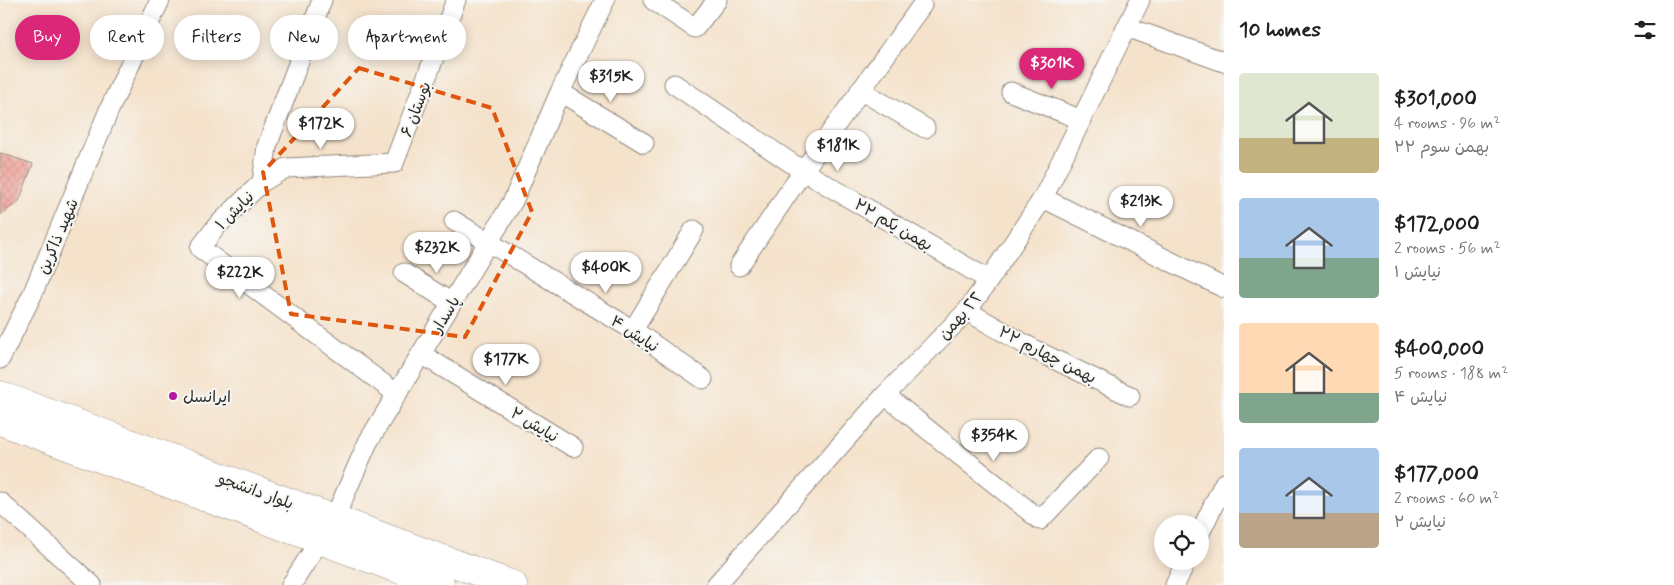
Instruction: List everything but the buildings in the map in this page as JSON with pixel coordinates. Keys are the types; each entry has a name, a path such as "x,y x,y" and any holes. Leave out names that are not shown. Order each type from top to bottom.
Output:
{"main road":[{"name":"بلوار دانشجو","path":"0,395 327,530 441,585"},
{"name":"بلوار دانشجو","path":"0,421 327,530 513,585"}],"street":[{"name":"شهید ذاکرین","path":"0,359 32,295 109,110 160,0"},
{"path":"262,182 267,146 322,0"},
{"name":"بوستان ۶","path":"394,163 456,0"},
{"name":"پاسدار","path":"291,585 327,530 368,442 512,201 560,92 606,0"},
{"path":"653,0 695,28 717,0"},
{"name":"٢٢ بهمن","path":"716,585 885,395 967,311 1044,198 1140,0"},
{"path":"739,266 803,171 922,5"},
{"path":"1127,27 1224,62"},
{"name":"۲۲ بهمن یکم","path":"674,84 803,171 989,280"},
{"path":"860,90 925,128"},
{"path":"560,92 644,143"},
{"path":"1011,92 1082,120"},
{"name":"نیایش ۱","path":"394,163 286,168 262,182 216,227 200,248 397,394"},
{"path":"1044,198 1224,288"},
{"name":"نیایش ۴","path":"454,221 633,330 704,379"},
{"path":"633,330 694,230"},
{"path":"404,273 452,303"},
{"name":"۲۲ بهمن چهارم","path":"967,311 1035,350 1130,396"},
{"name":"نیایش ۲","path":"421,354 573,447"},
{"path":"885,395 1040,520 1099,458"},
{"path":"1209,515 1224,484"},
{"path":"0,502 92,585"},
{"path":"1175,585 1182,570"}],"highlighted area":[{"path":"359,68 492,108 532,212 465,337 291,314 263,172"}],"place":[{"name":"ایرانسل","path":"173,396"}]}
